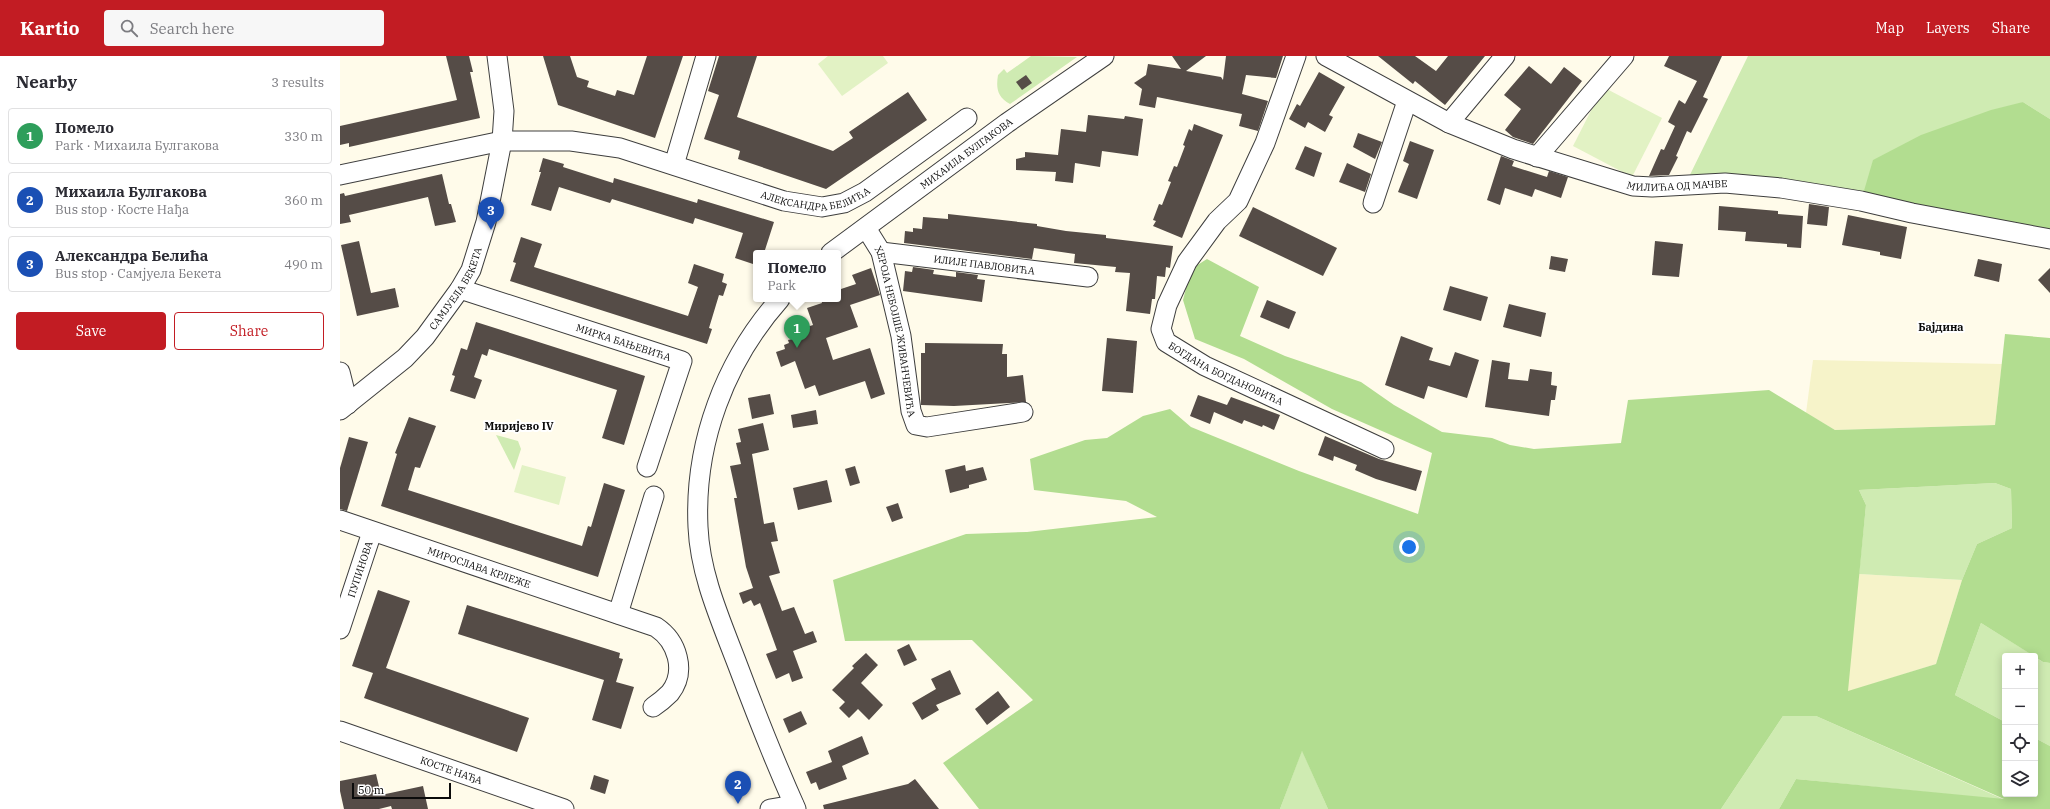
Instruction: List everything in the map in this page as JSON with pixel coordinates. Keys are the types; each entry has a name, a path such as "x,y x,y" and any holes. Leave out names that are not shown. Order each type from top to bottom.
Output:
{"street":[{"name":"САМЈУЕЛА БЕКЕТА","path":"344,407 405,358 420,342 460,289 470,270 480,244 496,177 502,141 504,111 497,56"},
{"path":"674,165 706,56"},
{"name":"МИХАИЛА БУЛГАКОВА","path":"835,250 1007,123 1104,56"},
{"name":"БОГДАНА БОГДАНОВИЋА","path":"1296,56 1265,144 1238,200 1217,221 1186,262 1167,304 1161,329 1166,342 1205,366 1384,449"},
{"name":"МИЛИЋА ОД МАЧВЕ","path":"1326,56 1450,123 1513,149 1642,187 1725,183 1781,188 1861,201 1912,213 2050,239"},
{"path":"1450,123 1505,56"},
{"path":"1537,157 1624,56"},
{"path":"1373,203 1407,101"},
{"name":"АЛЕКСАНДРА БЕЛИЋА","path":"340,175 502,141 570,142 620,148 784,201 810,206 834,205 844,203 879,184 967,118"},
{"name":"ХЕРОЈА НЕБОЈШЕ ЖИВАНЧЕВИЋА","path":"866,228 881,252 901,336 911,411 916,425 927,427 1023,412"},
{"name":"ИЛИЈЕ ПАВЛОВИЋА","path":"881,252 1088,277"},
{"name":"МИРКА БАЊЕВИЋА","path":"460,289 682,362 647,467"},
{"path":"770,809 795,807 715,606 704,565 698,528 698,499 703,451 713,415 725,385 747,342 778,302"},
{"path":"340,372 344,407"},
{"path":"618,614 654,496"},
{"name":"МИРОСЛАВА КРЛЕЖЕ","path":"340,520 656,627 663,632 674,648 678,667 675,686 669,694 653,707"},
{"name":"ПУПИНОВА","path":"340,629 372,532"},
{"name":"КОСТЕ НАЂА","path":"340,731 564,809"}],"shaded area":[{"path":"1813,360 2002,364 1995,425 1835,430 1806,413"},
{"path":"1859,574 1962,580 1936,664 1847,692"}],"green space":[{"path":"828,56 883,56 888,63 842,96 818,64"},
{"path":"1031,56 1077,57 1010,104 1002,98 998,92 998,75 1004,69 1007,73"},
{"path":"1748,56 2050,56 2050,119 2023,102 1861,201 1685,185"},
{"path":"1603,87 1662,118 1632,177 1573,146"},
{"path":"2023,102 2050,119 2050,237 1861,201 1873,160 1921,135 1991,110"},
{"path":"1207,259 1259,287 1240,336 1285,356 1361,382 1394,405 1442,432 1492,438 1510,445 1534,449 1621,443 1628,400 1769,390 1835,430 1995,425 2005,334 2050,338 2050,663 2043,662 2038,659 2038,653 2029,653 1981,623 1955,695 2002,720 2002,797 2038,797 2038,740 2050,746 2050,809 1779,809 1796,779 2004,799 1816,716 1783,716 1721,809 1328,809 1302,751 1280,809 979,809 943,763 1033,700 972,640 845,641 833,580 966,534 1027,532 1157,517 1126,501 1034,490 1030,459 1085,440 1107,438 1143,416 1170,409 1191,427 1299,471 1418,514 1432,453 1332,409 1244,359 1195,339 1183,300 1191,269","holes":["1995,483 2011,489 2012,528 1977,544 1962,580 1936,664 1848,691 1866,505 1859,490"]},
{"path":"496,435 518,441 521,449 514,470"},
{"path":"522,465 566,477 559,505 514,492"},
{"path":"1995,483 2011,489 2012,528 1977,544 1962,580 1859,574 1866,505 1859,490"},
{"path":"1981,623 2029,653 2002,653 2002,720 1955,695"},
{"path":"2038,659 2043,662 2050,663 2050,746 2038,740"},
{"path":"1783,716 1816,716 2005,800 1796,779 1779,809 1721,809"},
{"path":"1302,750 1328,809 1280,809"}],"building":[{"path":"446,56 469,56 473,72 470,72 480,118 349,147 349,143 340,145 340,126 457,100"},
{"path":"543,56 570,56 577,77 589,81 587,87 615,96 617,90 634,95 647,56 683,56 655,138 558,105"},
{"path":"719,56 757,56 737,117 833,151 853,138 849,132 908,92 927,120 826,189 738,159 740,151 704,139 719,95 708,91"},
{"path":"1172,56 1206,56 1186,71 1221,77 1223,80 1226,56 1283,56 1276,78 1246,75 1242,94 1268,101 1258,131 1239,126 1242,114 1157,97 1155,108 1139,105 1142,89 1134,83 1146,75 1148,64 1181,69"},
{"path":"1378,56 1415,56 1436,71 1448,56 1485,56 1445,105 1415,81 1413,84"},
{"path":"1669,56 1722,56 1703,97 1708,99 1691,133 1687,131 1676,156 1678,157 1669,175 1649,176 1661,149 1664,150 1675,126 1668,122 1679,100 1685,104 1697,81 1664,66"},
{"path":"1529,66 1551,84 1564,67 1582,81 1533,144 1513,137 1505,130 1521,109 1504,95"},
{"path":"1319,72 1345,87 1329,115 1333,117 1325,132 1308,122 1305,128 1289,119 1297,104 1300,106"},
{"path":"1026,75 1032,83 1022,90 1016,82"},
{"path":"1088,115 1124,119 1125,116 1143,119 1138,156 1102,151 1100,167 1075,163 1073,183 1055,181 1056,172 1016,170 1016,159 1025,157 1025,152 1058,155 1061,129 1086,132"},
{"path":"1194,124 1223,135 1182,238 1153,226 1156,221 1153,220 1159,204 1162,205 1171,182 1168,181 1174,166 1177,167 1185,146 1183,145 1189,129 1192,131"},
{"path":"1358,133 1382,142 1375,159 1353,147"},
{"path":"1410,141 1434,150 1417,199 1398,192 1409,164 1403,161"},
{"path":"1305,146 1322,153 1314,177 1295,169"},
{"path":"1501,156 1514,161 1512,166 1547,177 1549,171 1568,177 1561,198 1535,189 1532,197 1505,188 1500,205 1487,200"},
{"path":"543,158 564,164 563,167 613,183 614,178 697,203 698,199 774,222 765,250 753,250 753,264 735,258 743,233 695,218 693,224 612,199 610,203 559,187 551,211 531,205 541,172 539,172"},
{"path":"1347,163 1371,174 1365,192 1339,182"},
{"path":"442,174 449,204 451,204 456,222 435,226 428,197 349,215 351,222 340,224 340,194 344,193 345,196"},
{"path":"1809,204 1829,207 1827,226 1807,224"},
{"path":"1719,206 1778,211 1778,214 1803,216 1801,248 1787,247 1787,244 1745,241 1746,232 1718,230"},
{"path":"1253,207 1337,248 1323,276 1239,236"},
{"path":"948,214 1037,224 1037,226 1066,231 1106,235 1106,238 1173,246 1170,268 1166,267 1165,277 1157,276 1155,299 1152,299 1150,314 1126,311 1130,273 1115,272 1116,267 1074,263 1075,254 1034,248 1032,259 904,243 905,231 913,232 913,228 922,229 923,217 948,219"},
{"path":"1848,215 1907,227 1901,259 1880,255 1880,252 1842,245"},
{"path":"521,237 542,244 534,267 688,316 698,287 688,283 694,264 724,274 722,282 727,284 723,296 719,295 709,328 712,329 707,344 510,281 516,263 513,262"},
{"path":"359,241 371,293 395,288 399,307 357,316 341,245"},
{"path":"1655,241 1683,244 1679,277 1652,275"},
{"path":"1551,256 1568,259 1565,272 1549,269"},
{"path":"1978,259 2002,264 1999,282 1974,276"},
{"path":"913,267 934,270 933,274 956,277 956,272 978,275 977,279 985,280 982,302 903,291 905,271 912,272"},
{"path":"871,268 880,295 850,305 858,327 826,338 833,360 870,348 885,394 871,399 865,381 819,396 815,385 805,389 795,361 781,367 776,352 785,349 784,345 789,343 788,340 792,339 789,333 813,325 807,308 822,302 841,302 841,289 856,284 852,275"},
{"path":"2050,268 2050,293 2038,280"},
{"path":"1450,286 1488,297 1481,321 1443,310"},
{"path":"1267,300 1296,312 1289,329 1260,317"},
{"path":"1509,304 1546,313 1541,337 1503,327"},
{"path":"476,322 645,376 624,445 602,438 617,390 489,349 487,356 482,354 474,377 482,380 475,399 450,391 455,376 452,375 461,348 467,350"},
{"path":"1401,336 1433,348 1429,360 1450,366 1455,352 1479,360 1467,398 1428,386 1424,399 1385,385"},
{"path":"1107,338 1137,341 1133,393 1102,391"},
{"path":"925,343 1003,344 1002,354 1007,354 1007,377 1023,375 1026,402 954,406 921,405 921,353 925,353"},
{"path":"1492,360 1510,363 1508,379 1528,381 1530,369 1552,372 1551,385 1557,386 1555,400 1551,400 1549,416 1485,407"},
{"path":"770,394 774,414 752,419 748,398"},
{"path":"1198,395 1227,405 1231,397 1280,415 1274,430 1263,425 1262,427 1244,420 1242,424 1214,412 1210,424 1190,416"},
{"path":"816,410 818,424 793,428 791,415"},
{"path":"409,417 436,426 420,468 415,467 408,490 582,546 588,526 591,527 604,483 625,490 598,577 381,506 397,454 395,453"},
{"path":"763,423 769,450 752,454 764,524 774,522 778,541 771,542 780,573 769,576 782,611 794,607 805,634 813,631 817,642 793,651 803,678 792,682 789,673 776,679 766,654 777,650 760,603 754,606 751,600 743,604 739,593 753,588 746,567 734,498 737,498 730,466 741,464 736,443 741,442 738,429"},
{"path":"1325,436 1379,459 1422,471 1416,491 1376,479 1355,470 1357,465 1334,456 1333,461 1318,455"},
{"path":"349,437 368,442 347,511 340,509 340,468"},
{"path":"965,465 966,471 983,467 987,480 969,485 969,488 950,493 945,470"},
{"path":"855,466 860,483 850,486 845,469"},
{"path":"827,480 832,502 798,510 793,488"},
{"path":"898,503 903,518 892,522 886,507"},
{"path":"378,590 410,601 386,668 529,718 517,752 364,698 373,673 352,666"},
{"path":"467,605 620,653 619,658 623,659 616,682 634,687 621,729 592,720 604,680 458,634"},
{"path":"909,644 917,660 904,666 897,650"},
{"path":"866,653 878,665 861,683 883,705 869,720 858,709 849,718 839,708 845,702 832,690 854,668 852,666"},
{"path":"950,670 961,694 936,705 939,710 922,720 912,703 936,689 931,679"},
{"path":"998,691 1010,707 987,725 975,709"},
{"path":"801,711 807,724 789,733 783,719"},
{"path":"862,736 869,754 842,766 847,779 819,790 816,782 811,784 806,772 832,762 828,751"},
{"path":"376,774 381,795 423,786 428,809 392,809 391,806 379,809 344,809 340,791 340,781"},
{"path":"594,775 609,780 605,794 590,789"},
{"path":"915,779 939,809 824,809 823,805 908,784"}],"place":[{"name":"Александра Белића","path":"491,230"},
{"name":"Помело","path":"797,348"},
{"name":"Михаила Булгакова","path":"738,804"}],"district":[{"name":"Бајдина","path":"1941,327"},
{"name":"Миријево IV","path":"519,426"}]}
